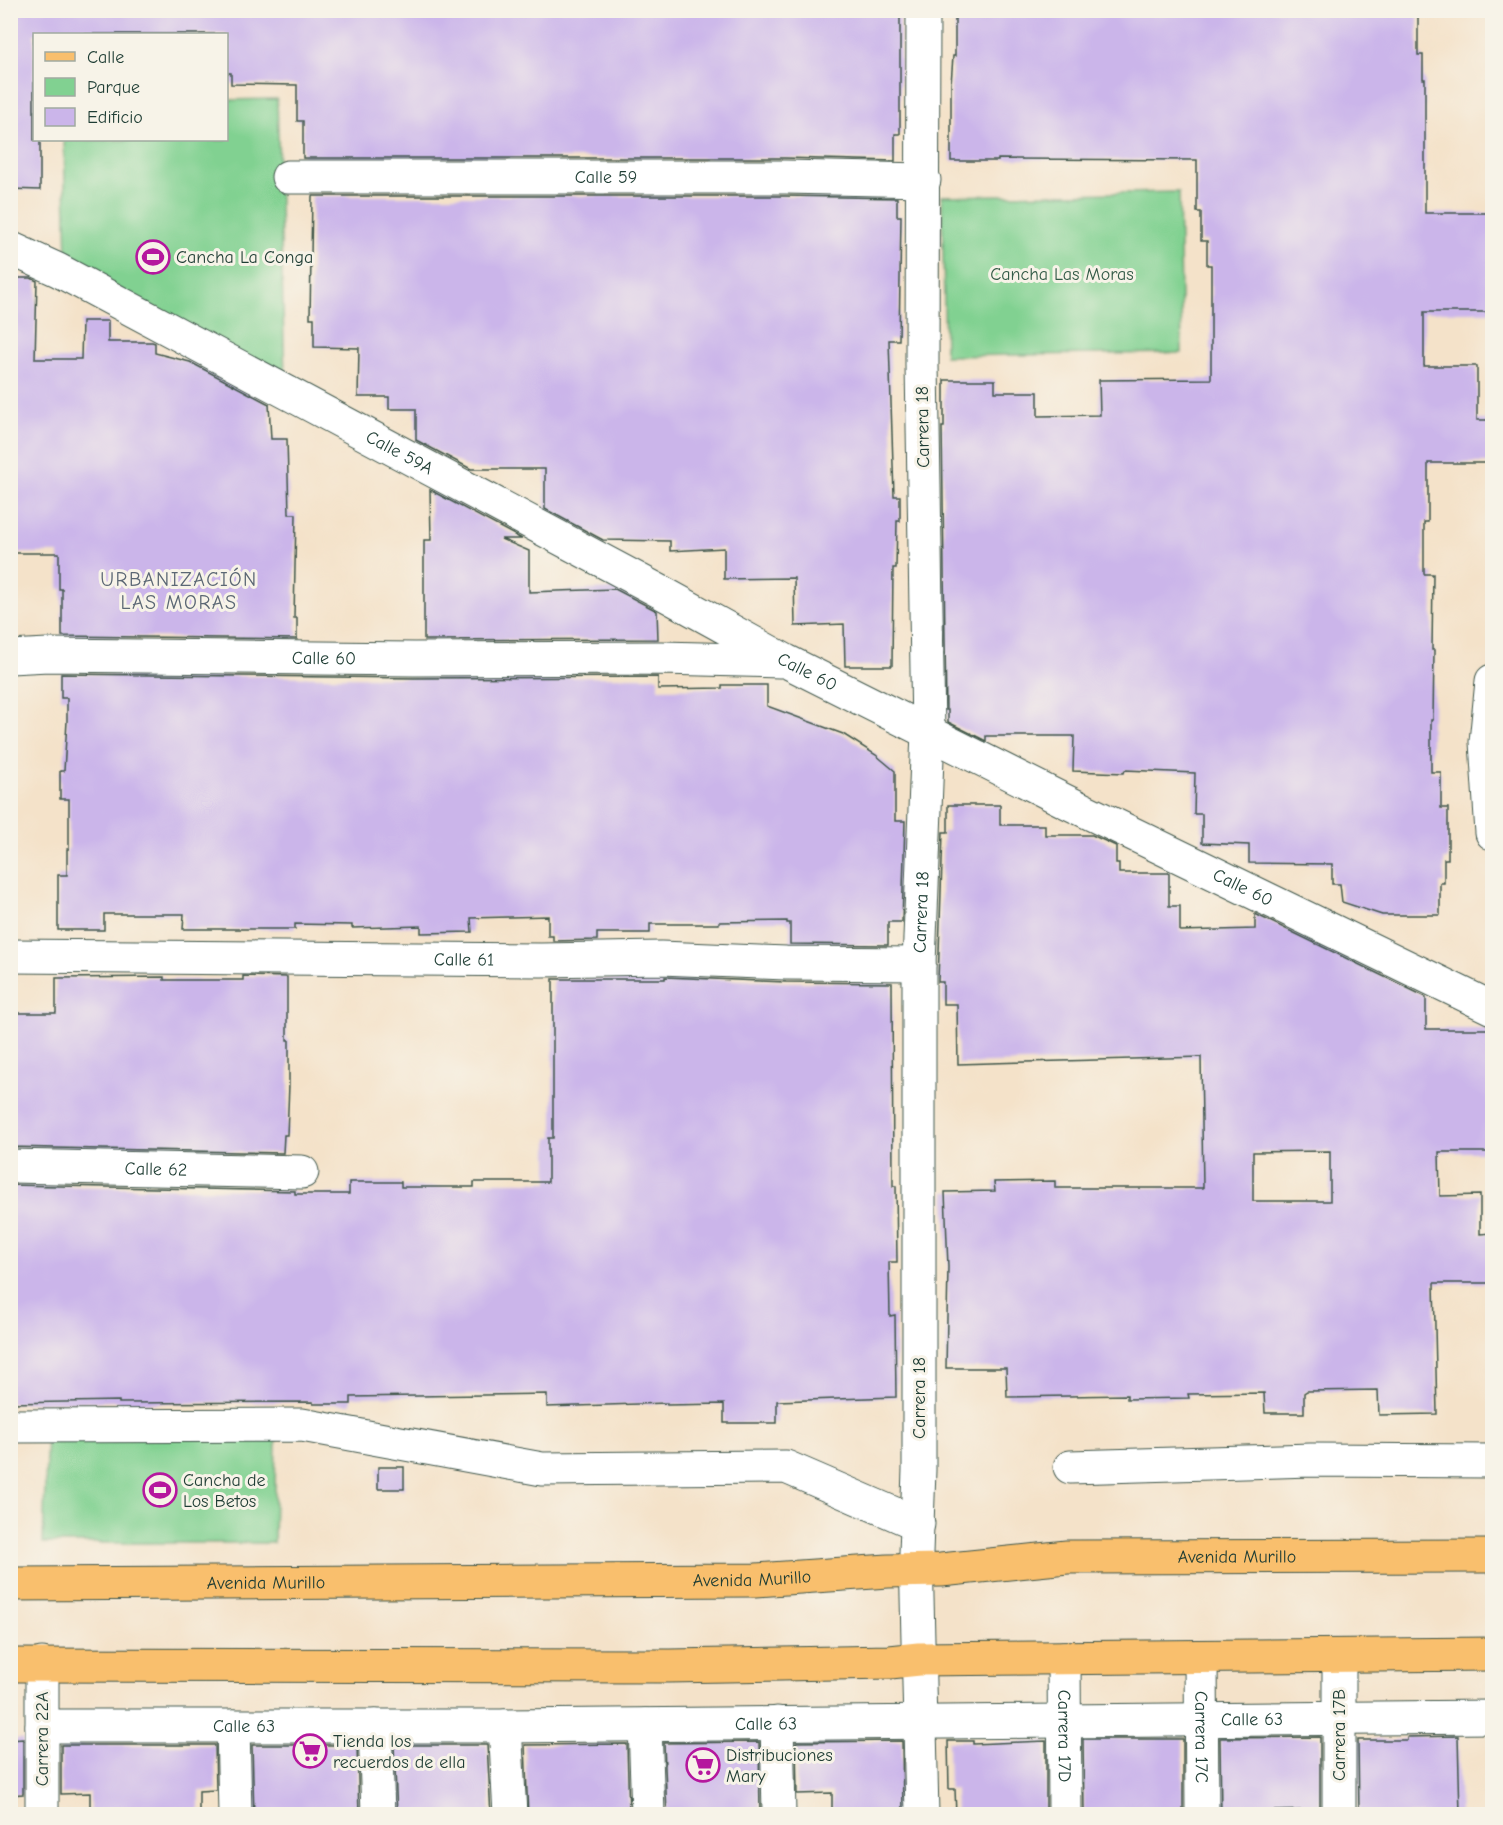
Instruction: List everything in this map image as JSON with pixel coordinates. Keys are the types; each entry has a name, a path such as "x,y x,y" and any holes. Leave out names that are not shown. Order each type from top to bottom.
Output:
{"main road":[{"name":"Avenida Murillo","path":"14,1580 756,1580 941,1570 1067,1557 1492,1556"},
{"path":"26,1664 669,1666 890,1662 919,1659 1492,1654"}],"street":[{"name":"Carrera 18","path":"922,1815 917,1570 919,963 928,732 922,365 923,10"},
{"name":"Calle 59","path":"288,177 785,177 924,180"},
{"name":"Calle 59A","path":"10,248 58,270 786,661"},
{"name":"Calle 60","path":"10,657 662,658 786,661 1492,1008"},
{"path":"1492,681 1489,742 1492,833"},
{"name":"Calle 61","path":"10,956 541,960 662,958 786,963 919,963"},
{"name":"Calle 62","path":"10,1166 302,1172"},
{"path":"10,1426 302,1425 542,1469 786,1467 918,1524"},
{"path":"1070,1467 1311,1460 1492,1461"},
{"name":"Carrera 17B","path":"1339,1656 1339,1815"},
{"name":"Carrera 17C","path":"1201,1657 1202,1815"},
{"name":"Carrera 17D","path":"1064,1658 1065,1815"},
{"name":"Carrera 22A","path":"26,1664 42,1726 42,1815"},
{"name":"Calle 63","path":"42,1726 505,1726 1492,1717"},
{"path":"777,1723 779,1815"},
{"path":"645,1725 648,1815"},
{"path":"233,1726 235,1815"},
{"path":"375,1726 378,1815"},
{"path":"505,1726 510,1815"}],"green space":[{"path":"277,99 285,379 67,261 64,141 228,141 228,100"},
{"name":"Cancha Las Moras","path":"1179,192 1182,353 945,356 942,196"},
{"name":"Cancha de Los Betos","path":"47,1430 276,1438 274,1543 43,1543"}],"building":[{"path":"10,10 351,10 482,13 482,10 900,10 900,134 895,134 895,161 785,158 303,158 303,121 297,121 297,85 231,84 231,73 228,73 228,33 33,33 33,141 40,141 40,190 10,189"},
{"path":"955,10 1418,10 1418,55 1423,55 1423,79 1425,79 1425,213 1492,213 1492,312 1424,312 1424,366 1477,366 1477,420 1492,420 1492,463 1428,463 1428,522 1424,522 1424,574 1433,574 1431,772 1441,772 1441,808 1448,808 1448,859 1444,859 1444,883 1440,883 1440,915 1382,915 1342,902 1340,884 1332,884 1332,864 1249,863 1249,845 1202,843 1202,814 1194,814 1195,773 1125,770 1124,773 1073,771 1074,736 986,736 986,741 948,722 942,427 944,427 944,380 995,380 995,392 1038,392 1038,416 1100,415 1099,380 1211,379 1211,265 1207,265 1207,241 1201,241 1201,212 1197,212 1197,160 998,159 998,161 951,161 951,84 953,56 955,56"},
{"path":"312,196 897,198 897,216 901,216 899,340 889,340 894,496 900,496 896,568 893,568 892,666 845,666 844,624 795,626 794,578 724,579 724,548 670,551 670,541 603,540 545,509 545,469 471,469 416,440 416,409 389,409 389,397 358,397 359,348 314,347 314,318 310,318"},
{"path":"10,278 31,278 37,281 35,359 81,359 82,321 108,321 108,342 155,343 155,353 190,362 269,404 271,439 287,439 289,514 296,514 294,618 297,618 297,639 62,636 59,553 10,553"},
{"path":"430,490 522,539 501,539 529,551 529,592 615,589 657,611 658,639 424,640 424,540 431,540"},
{"path":"61,674 414,678 658,677 658,689 767,685 767,706 843,734 876,755 895,771 895,821 905,821 902,922 888,922 888,945 790,944 790,923 787,921 650,924 650,933 597,933 597,940 553,941 553,936 548,936 548,916 471,918 472,932 421,933 421,926 352,928 352,925 295,924 295,929 183,929 184,914 104,914 104,930 58,930 58,875 67,875 67,849 69,849 69,799 60,799 60,771 64,771 67,721 67,698 61,698"},
{"path":"948,805 1000,805 1000,825 1045,825 1045,835 1092,835 1116,846 1116,863 1119,863 1119,873 1169,873 1169,906 1180,906 1180,931 1255,929 1255,914 1426,997 1426,1029 1492,1029 1492,1111 1488,1111 1489,1152 1439,1152 1440,1196 1480,1195 1480,1234 1492,1233 1492,1283 1434,1283 1437,1414 1379,1415 1378,1390 1307,1391 1304,1393 1304,1413 1265,1413 1264,1393 1188,1394 1189,1398 1127,1399 1127,1395 1007,1397 1006,1368 946,1368 948,1267 945,1192 995,1191 994,1182 1055,1181 1055,1188 1203,1188 1201,1057 958,1064 957,1004 943,1004 943,982 938,982 943,832 948,832","holes":["1330,1151 1330,1201 1253,1201 1253,1152"]},
{"path":"243,976 287,977 289,1085 287,1135 284,1135 283,1153 10,1147 10,1013 56,1013 56,978 164,977 164,980 243,980"},
{"path":"665,977 786,982 892,983 893,1186 896,1186 897,1262 889,1262 890,1316 895,1315 896,1397 777,1401 777,1423 724,1423 724,1404 667,1405 667,1403 547,1407 547,1394 351,1397 351,1404 313,1404 313,1402 119,1403 119,1401 10,1403 10,1185 349,1194 349,1182 401,1182 401,1187 474,1187 474,1182 548,1182 548,1138 553,1138 553,979 665,979"},
{"path":"378,1467 404,1467 404,1489 378,1489"},
{"path":"1458,1736 1460,1815 1359,1815 1358,1740 1407,1740 1407,1737"},
{"path":"1320,1737 1320,1810 1267,1811 1267,1815 1221,1815 1220,1738"},
{"path":"23,1739 23,1794 10,1795 10,1740"},
{"path":"1083,1739 1183,1739 1183,1814 1084,1811"},
{"path":"902,1741 903,1815 832,1815 832,1793 797,1794 796,1742"},
{"path":"948,1741 973,1741 973,1744 1046,1741 1046,1812 956,1815 955,1789 949,1789"},
{"path":"759,1742 760,1815 667,1815 664,1743"},
{"path":"627,1744 629,1815 528,1815 525,1745"},
{"path":"61,1745 215,1745 216,1790 199,1791 199,1815 90,1815 90,1793 61,1794"},
{"path":"252,1745 357,1745 359,1815 254,1815"},
{"path":"394,1745 487,1745 491,1815 397,1815"}],"place":[{"name":"Cancha La Conga","path":"153,257"},
{"name":"Cancha de Los Betos","path":"160,1490"},
{"name":"Tienda los recuerdos de ella","path":"310,1751"},
{"name":"Distribuciones Mary","path":"703,1765"}],"district":[{"name":"URBANIZACIÓN LAS MORAS","path":"179,590"}]}
